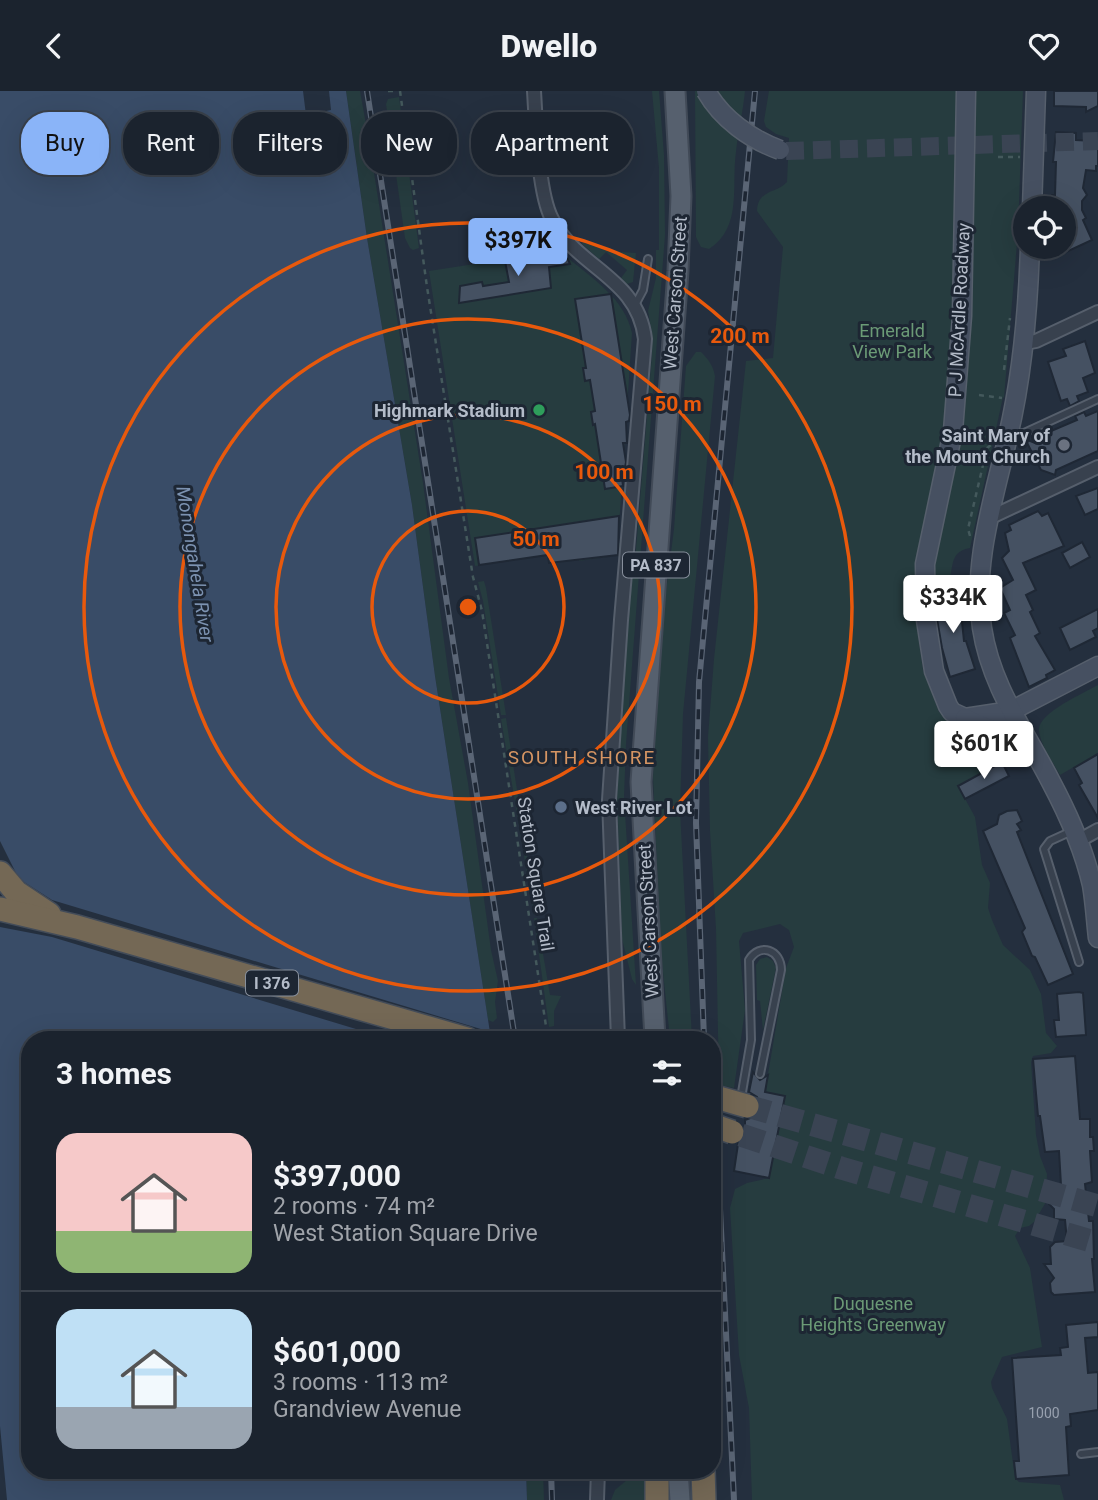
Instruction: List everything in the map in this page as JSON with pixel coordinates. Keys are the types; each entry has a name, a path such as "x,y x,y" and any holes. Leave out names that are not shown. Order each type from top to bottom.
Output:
{"highway":[{"name":"I 376","path":"0,873 26,900 71,927 439,1031"},
{"name":"I 376","path":"0,888 36,913 71,927 426,1031"},
{"path":"0,911 71,927"},
{"path":"721,1107 735,1123"},
{"path":"657,1479 657,1500"},
{"path":"704,1500 708,1479"}],"main road":[{"name":"West Carson Street","path":"655,1031 641,782 678,271 681,196 675,91"},
{"path":"679,1479 680,1500"}],"street":[{"path":"534,91 545,196 552,219 568,241 618,285 635,305 644,326 645,347 621,620 609,800 618,1031"},
{"path":"706,91 716,106 739,128 766,145 783,150"},
{"name":"P J McArdle Roadway","path":"965,91 962,316 953,431 925,564 926,620 934,671 948,706 965,718"},
{"path":"1028,196 1036,91"},
{"path":"1026,259 1025,343 1002,439 980,575 980,612 1000,691 1052,782 1076,836 1092,885 1098,938"},
{"path":"1025,343 1036,341 1098,312"},
{"path":"989,518 1098,467"},
{"path":"965,718 1011,711 1098,666"},
{"path":"965,718 978,725 1024,736"},
{"path":"1076,836 1098,830"},
{"path":"597,1500 598,1479"}],"lane":[{"path":"635,305 643,290 648,259"},
{"path":"1002,439 1024,433 1098,399"},
{"path":"1076,836 1050,841 1044,849 1079,962"},
{"path":"735,1123 751,1040 749,960 753,954 765,949 778,956 781,970 760,1074"},
{"path":"1081,1454 1098,1452"}],"path":[{"name":"Station Square Trail","path":"388,91 399,91 427,287 471,565 482,611 547,1031"},
{"path":"998,157 1023,157"},
{"path":"1008,376 1003,368 1010,315"},
{"path":"979,395 1005,398"},
{"path":"971,540 968,530 987,448 1002,439"}],"green space":[{"path":"346,91 360,91 364,112 361,112 361,175 374,175 423,483 449,678 498,981 495,1002 497,1018 493,1022 488,1020 435,676 412,505 367,238"},
{"path":"652,91 659,91 664,155 665,235 626,744 624,797 636,985 622,939 617,795 628,610 636,549 652,355 648,311 656,278 656,250 659,250 659,168"},
{"path":"695,91 745,91 736,152 731,218 720,240 709,249 701,247 696,237"},
{"path":"769,91 1023,91 1019,196 1013,196 1013,259 1016,259 1004,398 970,548 957,554 950,577 943,588 934,587 935,553 916,555 914,606 923,670 939,712 956,725 1016,749 1016,753 958,786 975,817 982,865 990,883 988,908 992,920 1003,945 1030,970 1041,994 1046,1033 1057,1046 1051,1053 1033,1056 1031,1062 1036,1135 1047,1174 1046,1202 1034,1222 1020,1228 1015,1236 1030,1268 1042,1347 1002,1357 991,1382 1007,1419 1015,1478 1019,1482 1060,1485 1064,1500 752,1500 749,1408 739,1355 730,1208 735,1189 769,1178 766,1086 786,968 794,947 789,930 780,924 743,933 739,941 745,1010 734,1088 721,1085 708,737 746,361 773,358 783,247 757,211 764,195 787,182 789,138 766,127 764,121"},
{"path":"399,97 401,112 387,112 388,99"},
{"path":"396,175 409,175 419,248 410,248 405,238"},
{"path":"583,242 607,251 636,253 633,282 627,284 621,278 627,270 606,252 599,259"},
{"name":"Highmark Stadium","path":"565,250 568,258 615,300 623,310 632,333 618,542 620,555 579,561 579,558 548,555 475,566 429,271"},
{"path":"696,352 701,352 715,376 683,714 680,810 692,1031 669,1031 661,953 653,777 660,639 674,529 686,366"},
{"path":"484,581 506,715 501,715 478,582"},
{"path":"1098,685 1098,753 1060,775 1042,742 1039,730 1041,724 1054,710"},
{"path":"506,718 536,914 534,915 501,719"},
{"path":"534,918 537,918 550,995 561,996 554,1011 554,1026 549,1027"},
{"path":"767,957 773,961 776,968 763,1030 760,1001 757,1000 756,965 760,959"},
{"path":"526,1479 543,1479 544,1500 527,1500"},
{"path":"628,1479 644,1479 645,1500 611,1500 615,1490"}],"water":[{"name":"Monongahela River","path":"0,91 346,91 367,238 412,505 435,676 490,1031 21,1031 21,1479 526,1479 527,1500 7,1500 0,1426"}],"pier":[{"path":"303,91 329,91 331,110 306,112"},
{"path":"0,841 16,873 24,882 52,900 487,1031 363,1031 52,937 0,927"}],"building":[{"path":"1054,91 1098,91 1098,106 1086,112 1086,107 1054,106"},
{"path":"1056,132 1076,133 1076,140 1096,141 1098,166 1096,171 1086,170 1083,188 1087,195 1082,201 1086,218 1083,220 1092,240 1076,247 1076,196 1052,196 1055,195 1056,162 1053,162"},
{"path":"564,250 570,264 549,267 551,288 459,303 460,286 482,282 483,286 509,282 505,261"},
{"path":"611,294 630,415 629,421 626,422 627,443 623,443 626,462 625,468 621,469 623,486 605,489 591,412 595,411 590,380 585,381 583,368 586,368 575,299"},
{"path":"1085,341 1095,373 1083,378 1088,392 1077,396 1079,401 1070,406 1067,399 1061,401 1048,362 1066,356 1063,349"},
{"name":"Saint Mary of the Mount Church","path":"1098,411 1098,451 1056,470 1055,475 1041,470 1025,439 1035,443 1037,437 1077,420 1075,416 1084,412 1086,416"},
{"path":"1098,488 1098,509 1085,515 1076,496"},
{"path":"1038,511 1042,516 1048,513 1064,546 1023,563 1036,590 1026,595 1033,610 1030,612 1040,633 1035,636 1055,670 1046,675 1047,678 1029,687 1010,638 1015,635 1004,613 1010,610 1000,588 1013,580 1002,558 1009,551 1005,533 1011,530 1009,525"},
{"path":"619,516 618,555 549,563 548,555 479,565 475,538"},
{"path":"1082,542 1090,557 1070,568 1062,553"},
{"path":"959,593 964,641 975,669 950,677 937,619 937,596"},
{"path":"1098,609 1098,628 1093,631 1096,637 1070,650 1060,628"},
{"path":"1098,754 1098,818 1079,785 1082,783 1074,768"},
{"path":"1002,762 1009,776 965,799 958,786"},
{"path":"1017,810 1022,821 1017,824 1021,830 1017,832 1073,974 1048,985 1035,957 1032,956 1022,932 1025,928 983,831 997,824 999,815"},
{"path":"1083,993 1086,1035 1056,1037 1054,1020 1059,1020 1057,994"},
{"path":"1075,1056 1080,1119 1090,1119 1090,1137 1093,1137 1094,1151 1090,1151 1092,1182 1085,1184 1089,1221 1093,1221 1095,1292 1054,1295 1050,1283 1054,1278 1044,1264 1051,1264 1050,1247 1055,1242 1067,1241 1065,1220 1054,1219 1054,1209 1049,1204 1051,1186 1061,1185 1059,1151 1045,1152 1038,1116 1033,1059"},
{"path":"753,1072 760,1080 768,1075 765,1092 785,1096 769,1178 734,1171 738,1144 745,1136 745,1120 756,1116 761,1109 757,1097 749,1092"},
{"path":"1098,1322 1098,1337 1085,1338 1088,1373 1098,1372 1098,1410 1070,1414 1071,1426 1066,1427 1069,1475 1016,1479 1014,1461 1019,1461 1012,1358 1061,1355 1060,1348 1068,1347 1066,1325"}],"tunnel":[{"path":"786,151 1098,141"},
{"path":"747,1106 1098,1206"},
{"path":"741,1135 841,1168 1098,1243"}],"railway":[{"path":"367,91 514,1031"},
{"path":"704,1031 696,823 699,682 755,91"},
{"path":"721,1229 734,1500"},
{"path":"551,1479 552,1500"}],"place":[{"name":"Highmark Stadium","path":"539,410"},
{"name":"Saint Mary of the Mount Church","path":"1064,445"},
{"name":"West River Lot","path":"561,807"}],"district":[{"name":"SOUTH SHORE","path":"582,757"}],"park label":[{"name":"Emerald View Park","path":"892,340"},
{"name":"Duquesne Heights Greenway","path":"873,1314"}]}
